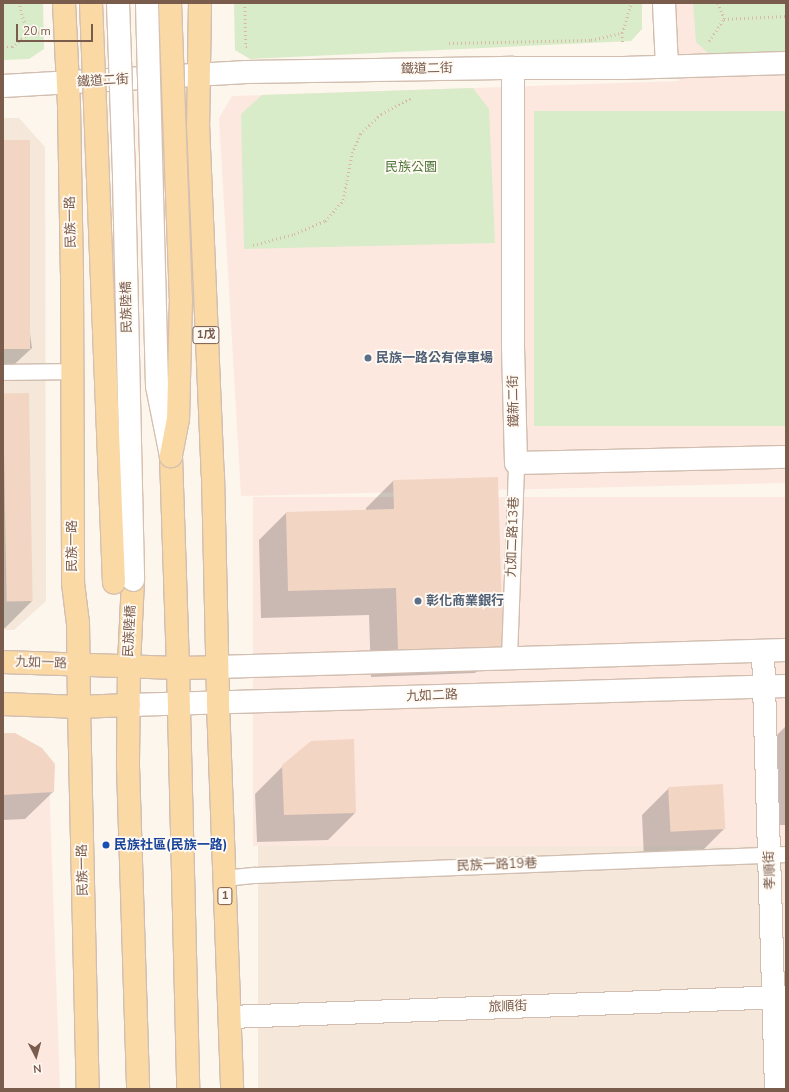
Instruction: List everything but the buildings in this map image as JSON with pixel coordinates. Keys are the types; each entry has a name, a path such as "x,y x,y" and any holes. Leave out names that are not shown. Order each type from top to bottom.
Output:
{"main road":[{"name":"民族一路","path":"64,3 68,83 72,273 71,371 73,583 78,622 88,1089"},
{"name":"民族陸橋","path":"91,3 124,581 129,705"},
{"name":"1戊","path":"170,3 181,298 178,419 171,456 178,668"},
{"name":"1戊","path":"200,3 198,76 203,276 213,475 217,667"},
{"name":"九如一路","path":"3,662 79,664"},
{"path":"79,664 178,668 217,667"},
{"name":"1","path":"217,667 232,1089"},
{"path":"178,668 188,1089"},
{"path":"3,704 79,707"},
{"path":"129,705 128,766 138,1089"},
{"name":"九如二路","path":"79,707 129,705"}],"street":[{"name":"民族陸橋","path":"118,3 124,178 124,581"},
{"path":"147,3 157,386 171,456"},
{"path":"664,3 668,66"},
{"name":"鐵道二街","path":"3,86 247,72 624,68 786,63"},
{"name":"鐵新二街","path":"513,68 513,347 516,463"},
{"path":"516,463 786,457"},
{"path":"217,667 786,650"},
{"name":"孝順街","path":"763,651 764,687 778,854 780,997 776,1089"},
{"name":"九如二路","path":"129,705 786,686"},
{"name":"旅順街","path":"230,1017 780,997"}],"lane":[{"path":"3,372 71,371"},
{"name":"九如二路13巷","path":"509,658 516,463"},
{"name":"民族一路19巷","path":"224,878 255,875 778,854"}],"path":[{"path":"3,47 12,47 25,36 26,30 19,3"},
{"path":"245,3 246,47 254,47"},
{"path":"623,48 622,33 631,3"},
{"path":"718,3 724,19"},
{"path":"724,19 786,16"},
{"path":"707,45 724,19"},
{"path":"442,43 591,40 622,33"},
{"path":"253,245 294,234 324,221 343,200 352,153 360,134 381,114 411,98"}],"shaded area":[{"path":"674,3 786,3 786,483 241,496 219,118 232,96 679,81"},
{"path":"3,118 19,118 45,147 46,601 14,630 3,630"},
{"path":"253,497 786,497 786,846 253,846"},
{"path":"3,744 49,779 60,1089 3,1089"},
{"path":"258,846 786,846 786,1089 258,1089"}],"green space":[{"path":"3,3 43,3 44,49 29,59 3,60"},
{"path":"234,3 642,3 642,29 631,41 250,59 235,50"},
{"path":"693,3 786,3 786,55 712,57 696,42"},
{"name":"民族公園","path":"473,88 489,109 495,243 244,249 241,114 262,95"},
{"path":"534,111 786,111 786,426 534,426"}],"place":[{"name":"民族一路公有停車場","path":"368,358"},
{"name":"彰化商業銀行","path":"418,601"},
{"name":"民族社區(民族一路)","path":"106,845"}]}
